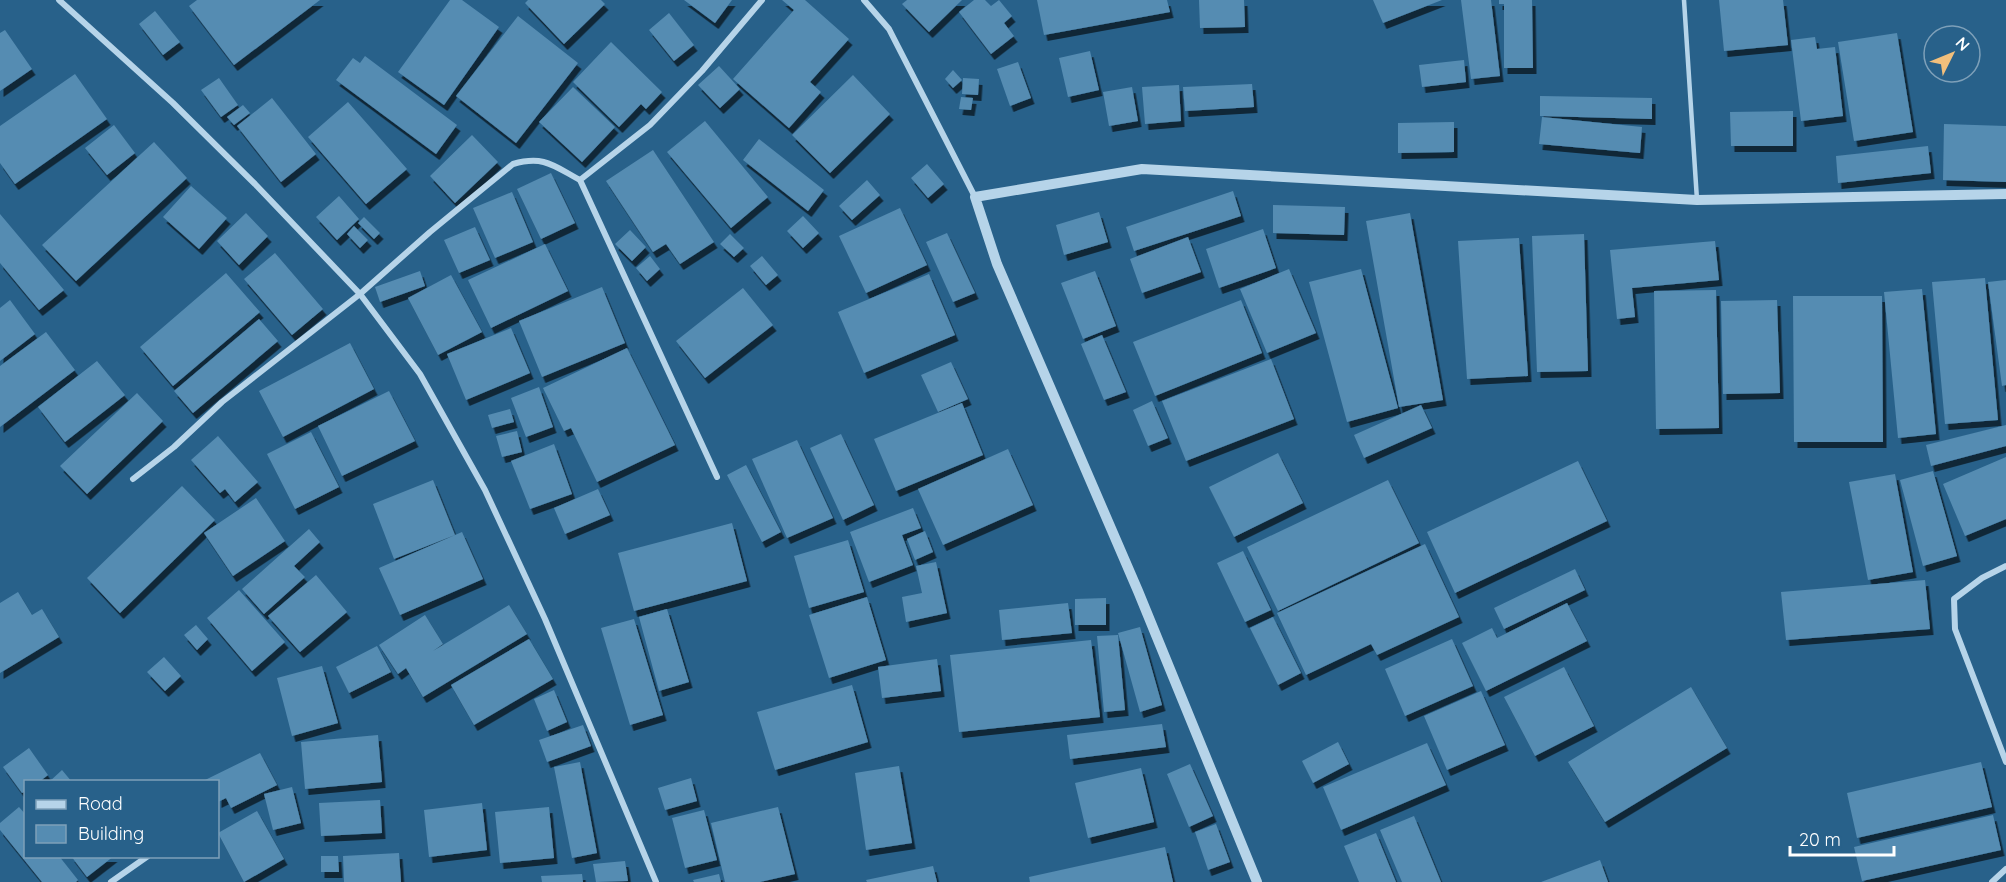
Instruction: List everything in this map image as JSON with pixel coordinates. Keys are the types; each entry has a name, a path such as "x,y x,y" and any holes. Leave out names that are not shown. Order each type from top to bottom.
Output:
{"street":[{"path":"59,0 173,103 255,184 360,294 420,374 485,490 545,620 656,882"},
{"path":"580,180 650,125 702,71 762,0"},
{"path":"864,0 889,29 975,197 997,264 1138,591 1257,882"},
{"path":"133,479 174,447 222,402 360,294 430,232 513,164 531,159 548,162 580,180 717,477"},
{"path":"975,197 1142,169 1697,200 2006,194"},
{"path":"2006,566 1982,578 1954,599 1955,629 2006,762"},
{"path":"111,882 145,858"},
{"path":"1992,882 2006,869"}],"lane":[{"path":"1683,0 1697,200"}],"building":[{"path":"197,0 320,0 234,65 189,6"},
{"path":"450,0 462,0 499,27 444,105 398,72"},
{"path":"528,0 601,0 605,4 564,44 525,3"},
{"path":"684,0 732,0 715,23"},
{"path":"782,0 805,0 849,39 810,82 821,92 789,128 733,79 794,10"},
{"path":"907,0 962,0 929,32 902,4"},
{"path":"974,0 985,0 991,6 999,0 1012,16 1004,23 1014,36 991,54 959,12"},
{"path":"1037,0 1167,0 1170,12 1044,35"},
{"path":"1199,0 1244,0 1245,27 1200,28"},
{"path":"1373,0 1442,0 1383,23"},
{"path":"1461,0 1491,0 1500,76 1471,79"},
{"path":"1499,0 1532,0 1533,68 1504,68 1504,4 1499,4"},
{"path":"1719,0 1783,0 1788,45 1724,51"},
{"path":"155,11 180,42 163,55 139,24"},
{"path":"669,13 694,45 674,61 649,30"},
{"path":"518,16 578,63 516,143 456,96"},
{"path":"5,30 32,69 0,91 0,33"},
{"path":"1897,33 1913,132 1854,141 1838,42"},
{"path":"1815,37 1817,49 1835,47 1843,116 1801,121 1791,40"},
{"path":"611,42 662,92 646,109 641,104 619,127 573,82"},
{"path":"1090,51 1099,90 1068,97 1059,58"},
{"path":"365,56 457,125 436,154 336,80 353,58 360,63"},
{"path":"1464,60 1466,82 1422,87 1419,65"},
{"path":"1018,62 1031,98 1010,106 997,69"},
{"path":"719,66 740,89 720,108 698,85"},
{"path":"953,70 962,80 953,88 945,79"},
{"path":"75,74 107,119 15,184 0,163 0,126"},
{"path":"853,75 890,114 830,173 792,135"},
{"path":"219,78 238,105 221,117 201,90"},
{"path":"963,78 979,79 978,95 962,94"},
{"path":"1252,84 1254,107 1185,111 1183,87"},
{"path":"1179,85 1181,121 1145,124 1142,87"},
{"path":"573,87 615,127 582,162 539,122"},
{"path":"1132,87 1138,121 1109,126 1103,92"},
{"path":"1540,96 1652,98 1652,119 1540,116"},
{"path":"961,97 973,98 971,110 959,109"},
{"path":"272,98 316,154 281,182 237,126"},
{"path":"348,102 407,169 366,204 308,137"},
{"path":"243,105 250,113 234,125 227,117"},
{"path":"1793,111 1793,146 1731,146 1730,112"},
{"path":"1542,117 1642,127 1640,153 1539,144"},
{"path":"705,121 768,197 731,228 667,152"},
{"path":"1454,122 1454,152 1398,153 1398,123"},
{"path":"1944,124 2006,126 2006,182 1943,180"},
{"path":"114,125 135,153 107,175 85,148"},
{"path":"472,135 498,162 455,203 430,176"},
{"path":"759,139 824,190 808,211 743,160"},
{"path":"154,142 187,178 76,281 42,245"},
{"path":"1928,146 1931,173 1838,183 1836,156"},
{"path":"653,150 714,242 680,264 666,244 653,252 606,181"},
{"path":"927,164 944,184 928,198 911,178"},
{"path":"551,173 575,223 541,239 517,189"},
{"path":"867,180 880,195 852,220 839,206"},
{"path":"191,186 227,218 199,249 163,217"},
{"path":"1233,191 1241,216 1134,251 1126,227"},
{"path":"512,192 533,242 495,258 473,208"},
{"path":"339,196 359,219 337,240 316,217"},
{"path":"1273,205 1345,207 1344,235 1273,233"},
{"path":"900,208 927,265 866,293 839,236"},
{"path":"1099,212 1108,242 1064,255 1056,225"},
{"path":"246,213 268,236 239,265 217,241"},
{"path":"1410,213 1443,400 1399,407 1366,221"},
{"path":"0,214 64,290 39,310 0,263"},
{"path":"803,216 819,233 803,248 787,231"},
{"path":"364,217 380,233 374,239 358,223"},
{"path":"354,226 368,240 360,248 347,234"},
{"path":"475,227 490,260 459,273 444,240"},
{"path":"1263,229 1276,268 1219,288 1206,249"},
{"path":"630,230 646,247 632,261 615,244"},
{"path":"947,233 975,293 953,302 926,242"},
{"path":"730,234 744,248 734,257 720,244"},
{"path":"1584,234 1588,371 1537,372 1532,236"},
{"path":"1188,237 1201,272 1142,293 1130,259"},
{"path":"1519,238 1528,376 1467,379 1458,241"},
{"path":"1715,241 1719,280 1632,288 1635,317 1617,319 1610,250"},
{"path":"545,244 568,291 491,328 468,280"},
{"path":"275,253 323,309 292,335 244,279"},
{"path":"650,256 660,269 647,281 636,268"},
{"path":"762,256 778,275 766,285 750,266"},
{"path":"1289,269 1316,333 1267,353 1240,289"},
{"path":"1361,269 1398,408 1347,422 1309,282"},
{"path":"420,271 425,286 380,302 375,287"},
{"path":"1095,271 1116,326 1083,339 1061,283"},
{"path":"226,273 260,312 173,386 140,347"},
{"path":"929,274 955,335 864,373 838,312"},
{"path":"451,275 482,332 438,355 408,298"},
{"path":"1985,278 1998,420 1945,424 1932,282"},
{"path":"2006,280 2006,385 2002,386 1988,282"},
{"path":"602,287 625,343 542,377 519,321"},
{"path":"743,288 773,325 705,378 676,341"},
{"path":"1922,289 1936,434 1898,438 1884,292"},
{"path":"1716,290 1719,428 1656,429 1654,291"},
{"path":"1793,296 1882,296 1883,442 1794,442"},
{"path":"10,300 35,334 0,361 0,308"},
{"path":"1241,300 1262,353 1155,396 1133,342"},
{"path":"1777,300 1780,393 1723,394 1721,301"},
{"path":"259,319 278,341 193,413 174,391"},
{"path":"511,328 530,373 466,400 447,354"},
{"path":"46,332 75,370 0,427 0,366"},
{"path":"1102,335 1126,392 1104,400 1081,344"},
{"path":"350,343 374,389 283,437 259,391"},
{"path":"627,348 675,445 597,482 571,428 564,431 543,388"},
{"path":"1271,359 1294,419 1186,461 1162,401"},
{"path":"97,361 125,395 65,442 38,407"},
{"path":"951,362 968,399 938,412 921,375"},
{"path":"539,387 553,427 526,437 511,398"},
{"path":"389,391 415,441 342,476 318,426"},
{"path":"137,393 163,421 87,494 60,466"},
{"path":"1152,401 1168,438 1148,446 1133,410"},
{"path":"962,403 983,455 896,491 874,439"},
{"path":"1421,405 1432,428 1364,458 1354,435"},
{"path":"510,409 514,422 492,428 488,415"},
{"path":"2006,425 2006,446 1931,466 1926,445"},
{"path":"517,431 522,452 502,457 496,436"},
{"path":"311,432 339,487 295,509 267,454"},
{"path":"841,434 874,505 843,520 810,448"},
{"path":"218,436 258,482 235,502 225,489 220,493 191,460"},
{"path":"797,440 833,518 787,538 752,459"},
{"path":"554,444 572,494 530,509 511,461"},
{"path":"1008,449 1033,505 943,545 918,489"},
{"path":"1278,453 1303,503 1234,537 1209,487"},
{"path":"2006,457 2006,519 1965,536 1943,484"},
{"path":"1578,461 1607,521 1455,593 1427,532"},
{"path":"746,465 781,532 762,542 727,475"},
{"path":"1933,471 1957,556 1923,566 1900,480"},
{"path":"1895,474 1913,572 1868,580 1849,482"},
{"path":"433,480 455,535 394,559 373,504"},
{"path":"1388,480 1419,543 1278,611 1247,547"},
{"path":"182,486 215,520 120,613 87,578"},
{"path":"598,489 610,515 565,534 554,508"},
{"path":"256,498 285,541 233,576 204,533"},
{"path":"913,508 921,528 902,535 913,565 869,582 850,532"},
{"path":"732,523 747,581 634,611 618,553"},
{"path":"309,529 320,542 294,566 305,577 264,614 242,589"},
{"path":"925,531 933,552 915,560 907,539"},
{"path":"462,532 483,579 400,615 379,568"},
{"path":"848,540 864,592 809,608 794,556"},
{"path":"1425,544 1459,617 1377,655 1371,644 1306,675 1277,613"},
{"path":"1243,551 1271,610 1245,622 1217,563"},
{"path":"936,562 947,613 906,622 902,597 922,593 916,566"},
{"path":"1575,569 1585,590 1504,629 1494,608"},
{"path":"316,575 347,612 300,652 268,616"},
{"path":"1925,580 1930,629 1786,640 1781,592"},
{"path":"239,590 285,642 252,671 207,618"},
{"path":"18,592 32,615 42,609 59,637 0,673 0,603"},
{"path":"867,597 886,660 829,678 809,615"},
{"path":"1106,598 1106,625 1075,625 1075,599"},
{"path":"1068,603 1072,633 1002,640 999,610"},
{"path":"1567,603 1587,641 1486,691 1462,643 1492,628 1497,638"},
{"path":"509,605 527,634 423,697 406,668 398,674 379,645 425,615 443,644 433,651"},
{"path":"667,609 689,682 659,691 639,617"},
{"path":"1273,617 1301,673 1278,685 1250,628"},
{"path":"634,619 663,715 630,725 601,628"},
{"path":"196,625 208,639 197,650 184,635"},
{"path":"1140,627 1162,705 1140,712 1118,633"},
{"path":"1118,635 1125,710 1104,712 1097,636"},
{"path":"529,639 553,679 474,725 451,685"},
{"path":"1452,639 1473,686 1405,716 1385,669"},
{"path":"1091,640 1100,717 959,732 950,655"},
{"path":"377,646 391,672 349,693 336,667"},
{"path":"164,657 181,676 165,691 147,672"},
{"path":"937,659 941,691 882,698 878,667"},
{"path":"322,666 338,723 292,736 277,678"},
{"path":"1564,667 1594,726 1535,756 1504,697"},
{"path":"852,685 868,742 775,770 757,712"},
{"path":"1691,687 1727,748 1605,822 1568,762"},
{"path":"554,690 567,722 547,731 534,699"},
{"path":"1481,691 1505,745 1447,770 1424,716"},
{"path":"1162,724 1166,747 1070,759 1067,735"},
{"path":"583,725 591,746 547,762 539,740"},
{"path":"378,735 382,782 305,789 301,742"},
{"path":"1338,742 1349,764 1313,783 1302,761"},
{"path":"1427,743 1446,785 1341,830 1323,787"},
{"path":"29,748 48,775 42,780 24,780 24,792 22,793 3,767"},
{"path":"260,753 277,785 231,808 226,798 219,802 219,780 205,780"},
{"path":"580,762 597,853 572,858 554,767"},
{"path":"1981,762 1992,807 1857,838 1847,793"},
{"path":"1190,764 1213,816 1189,827 1167,774"},
{"path":"899,766 912,843 866,850 855,773"},
{"path":"1141,768 1154,822 1088,838 1075,783"},
{"path":"62,770 70,780 51,780"},
{"path":"691,778 697,801 665,810 658,788"},
{"path":"292,787 301,823 273,830 264,794"},
{"path":"380,800 382,833 321,836 319,803"},
{"path":"482,803 487,850 429,857 424,810"},
{"path":"19,807 24,813 24,858 61,858 78,880 76,882 42,882 0,830 0,823"},
{"path":"549,807 554,858 500,863 495,812"},
{"path":"778,807 795,874 760,882 725,882 711,823"},
{"path":"704,810 717,860 685,868 672,818"},
{"path":"257,811 284,859 244,882 219,832"},
{"path":"1993,815 2001,850 1862,881 1854,847"},
{"path":"1414,816 1441,882 1402,882 1380,830"},
{"path":"1216,824 1230,862 1208,870 1195,832"},
{"path":"1376,833 1396,882 1359,882 1344,846"},
{"path":"1165,847 1173,882 1030,882 1029,877"},
{"path":"399,853 401,882 344,882 343,856"},
{"path":"321,856 338,856 339,872 321,872"},
{"path":"73,858 111,858 87,877"},
{"path":"1600,860 1608,882 1541,882"},
{"path":"625,861 628,881 596,882 593,864"},
{"path":"933,866 937,882 867,882 866,880"},
{"path":"582,874 583,882 542,882 541,876"},
{"path":"719,874 721,882 694,882 693,880"}]}
